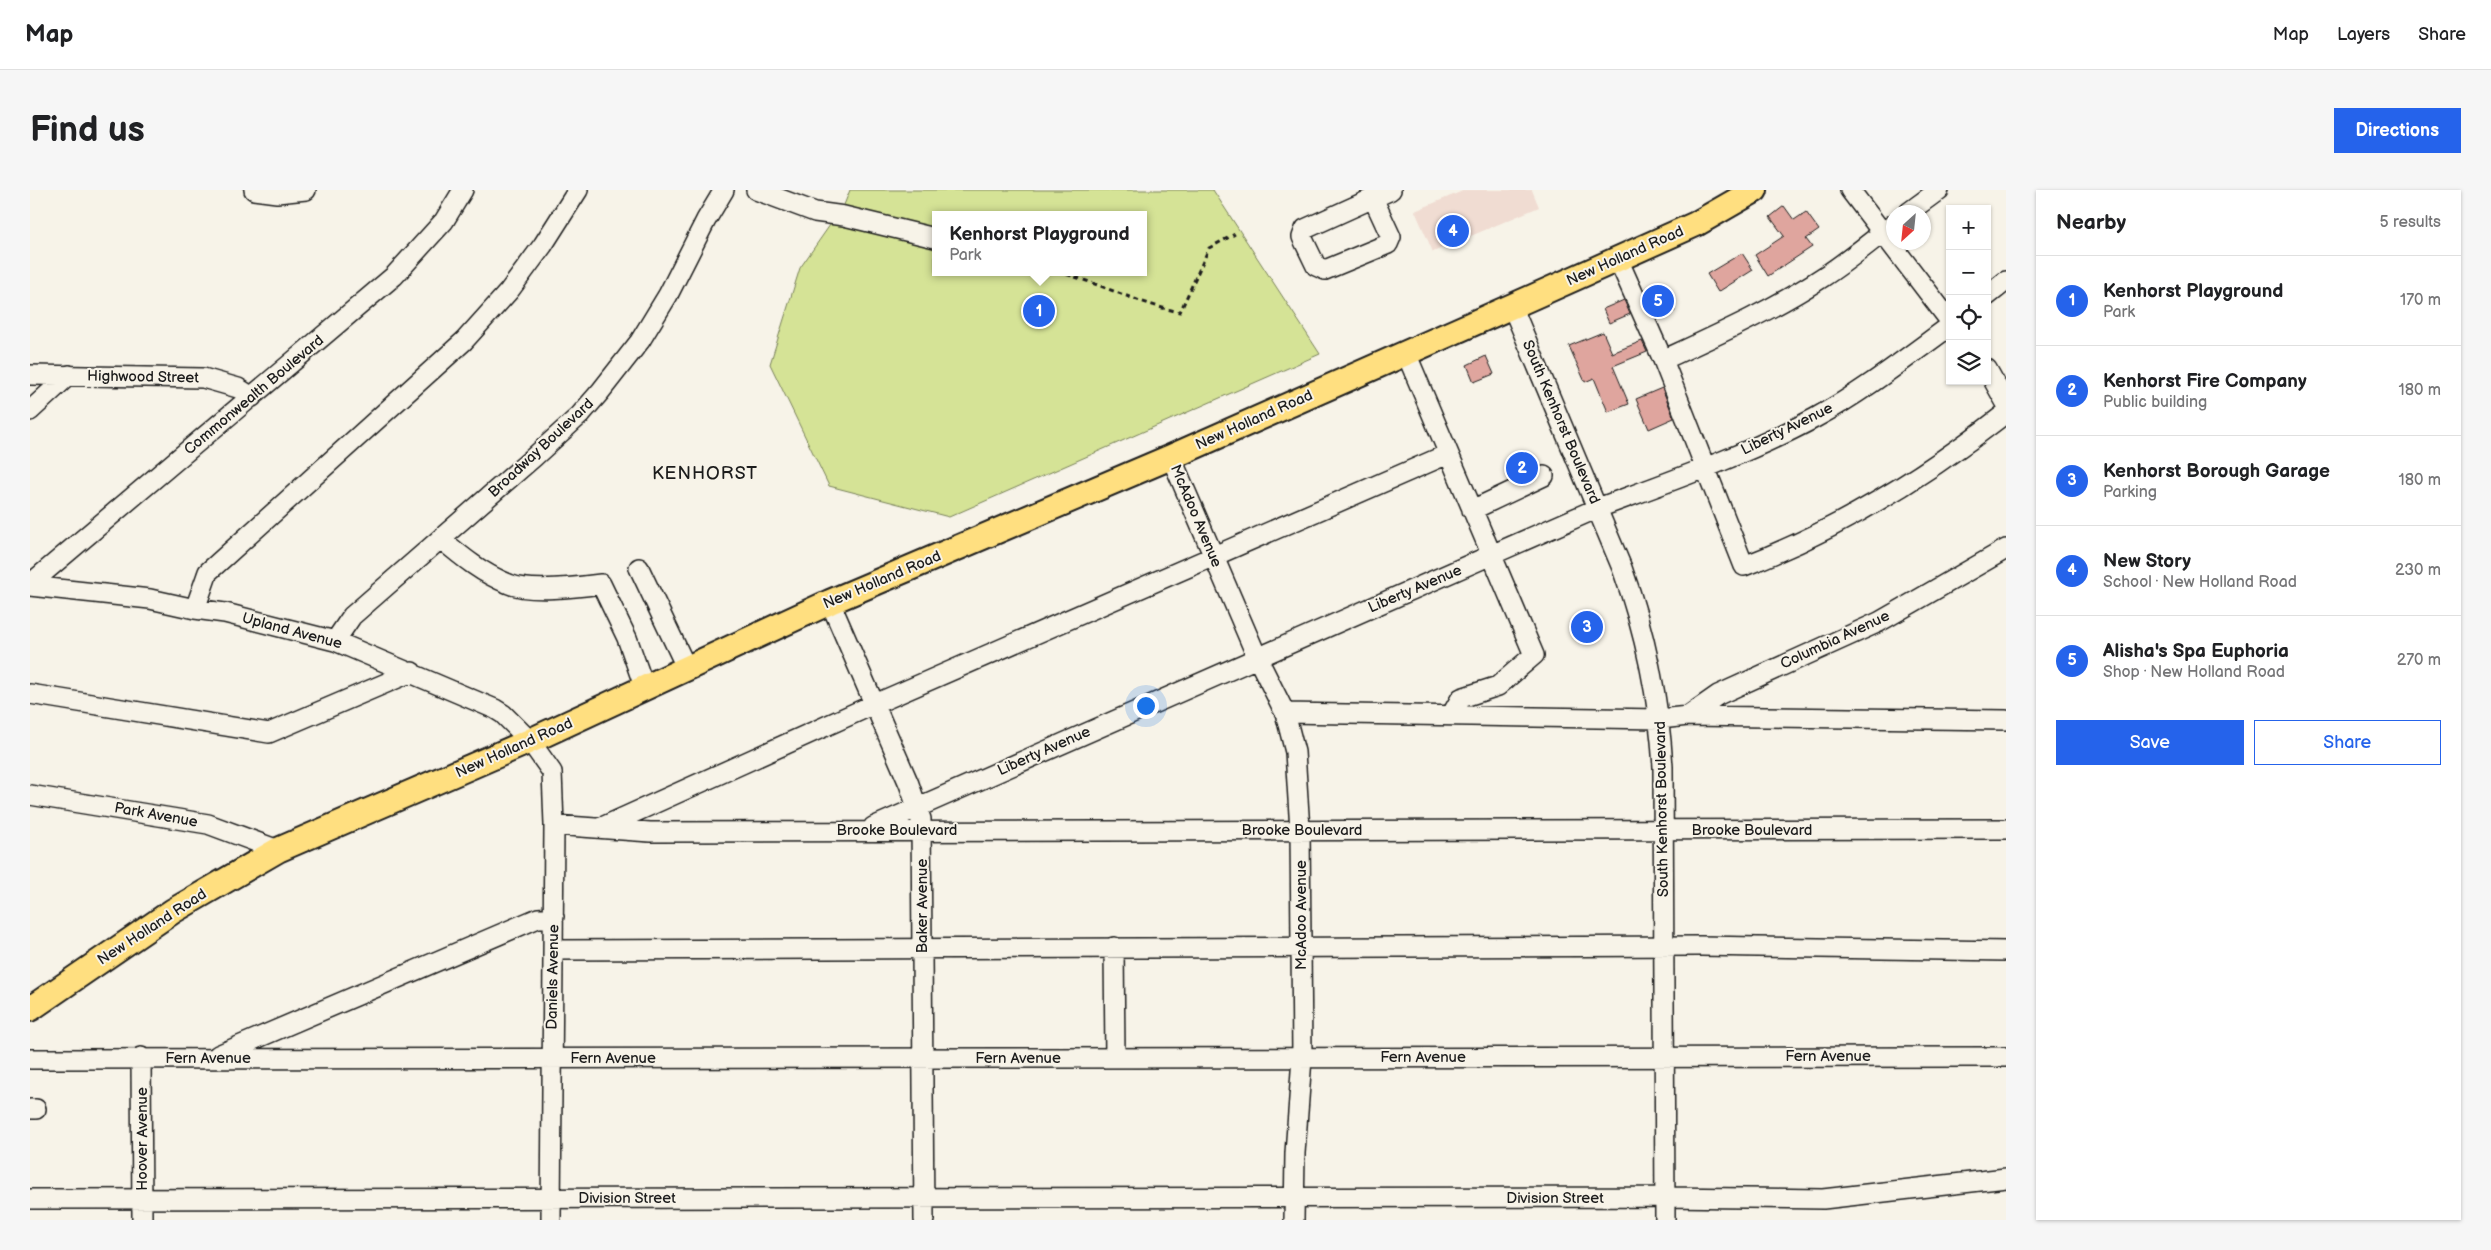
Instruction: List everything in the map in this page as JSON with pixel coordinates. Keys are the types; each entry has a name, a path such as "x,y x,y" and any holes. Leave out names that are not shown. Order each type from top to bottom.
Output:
{"main road":[{"name":"New Holland Road","path":"30,1008 173,911 278,850 530,741 830,602 1171,457 1618,260 1718,213 1755,190"}],"street":[{"path":"254,190 277,193 306,190"},
{"name":"Commonwealth Boulevard","path":"30,585 394,276 444,221 463,190"},
{"path":"194,609 208,572 437,366 489,315 544,245 578,190"},
{"name":"Broadway Boulevard","path":"706,220 709,190"},
{"name":"Broadway Boulevard","path":"335,641 352,616 559,434 600,392 640,340 668,295 706,220 724,190"},
{"path":"756,190 815,212 844,216 932,237"},
{"path":"1373,198 1391,237 1388,244 1325,270 1316,266 1302,237 1305,229 1373,198 1391,190"},
{"path":"1850,190 1886,226"},
{"path":"1919,205 1939,190"},
{"path":"1664,360 1790,297 1822,278 1878,238 1886,230"},
{"path":"1903,250 1946,315"},
{"path":"1618,260 1664,360 1744,566 1826,529 1891,492 1950,455 2006,413"},
{"path":"1988,295 2006,281"},
{"name":"South Kenhorst Boulevard","path":"1512,306 1598,508 1638,612 1660,719 1664,947 1664,1220"},
{"name":"Liberty Avenue","path":"868,830 918,806 1598,508 1707,467 1816,418 1886,374 1946,329"},
{"path":"1406,353 1534,655 1498,686 1461,698 1452,714"},
{"name":"Highwood Street","path":"30,375 203,378 238,388 252,397"},
{"path":"30,411 69,375"},
{"path":"1991,376 2006,403"},
{"name":"Brooke Boulevard","path":"599,828 874,705 1448,454"},
{"name":"McAdoo Avenue","path":"1171,457 1257,657 1285,713 1298,771 1302,1058 1294,1220"},
{"path":"1472,510 1544,476"},
{"path":"441,539 467,562 510,585 562,589 601,584 627,638 645,689"},
{"name":"Columbia Avenue","path":"1285,713 1452,714 1660,719 1688,716 1718,695 1879,622 2006,549"},
{"path":"639,568 687,669"},
{"name":"Upland Avenue","path":"30,585 150,599 194,609 224,613 335,641 412,672 495,709 530,741"},
{"name":"Baker Avenue","path":"830,602 918,806 921,830 923,948 924,1220"},
{"path":"30,694 269,733 412,672"},
{"path":"1688,716 2006,720"},
{"name":"Daniels Avenue","path":"530,741 552,772 554,950 551,1220"},
{"name":"Park Avenue","path":"30,795 208,824 278,850"},
{"name":"Brooke Boulevard","path":"554,825 650,832 868,830 2006,829"},
{"path":"212,1057 538,918 554,917"},
{"path":"1114,947 1115,1058"},
{"path":"554,950 1664,947 2006,951"},
{"name":"Fern Avenue","path":"30,1059 141,1057 2006,1057"},
{"name":"Hoover Avenue","path":"141,1057 142,1220"},
{"name":"Division Street","path":"142,1198 1104,1199 1664,1197 1824,1199 2006,1178"},
{"path":"30,1199 142,1198"}],"path":[{"path":"1072,276 1158,308 1180,312 1209,248 1235,234"}],"shaded area":[{"path":"1465,190 1532,190 1539,207 1433,252 1415,211"}],"green space":[{"path":"850,190 1213,190 1320,354 949,517 829,486 770,364 800,268 844,205"}],"building":[{"path":"1784,206 1794,220 1806,212 1819,230 1806,239 1812,247 1768,276 1755,255 1784,236 1770,217"},
{"path":"1742,253 1753,270 1718,292 1707,274"},
{"path":"1662,282 1675,311 1657,319 1644,290"},
{"path":"1624,300 1630,314 1609,323 1603,309"},
{"path":"1603,332 1612,353 1642,341 1647,352 1613,366 1629,404 1608,412 1594,378 1585,382 1569,346"},
{"path":"1486,356 1494,374 1474,382 1467,365"},
{"path":"1662,388 1674,418 1649,429 1636,399"}],"place":[{"name":"New Story","path":"1453,231"},
{"name":"Alisha's Spa Euphoria","path":"1658,301"},
{"name":"Kenhorst Playground","path":"1039,311"},
{"name":"Kenhorst Fire Company","path":"1522,468"},
{"name":"Kenhorst Borough Garage","path":"1587,627"}],"district":[{"name":"KENHORST","path":"705,473"}]}
